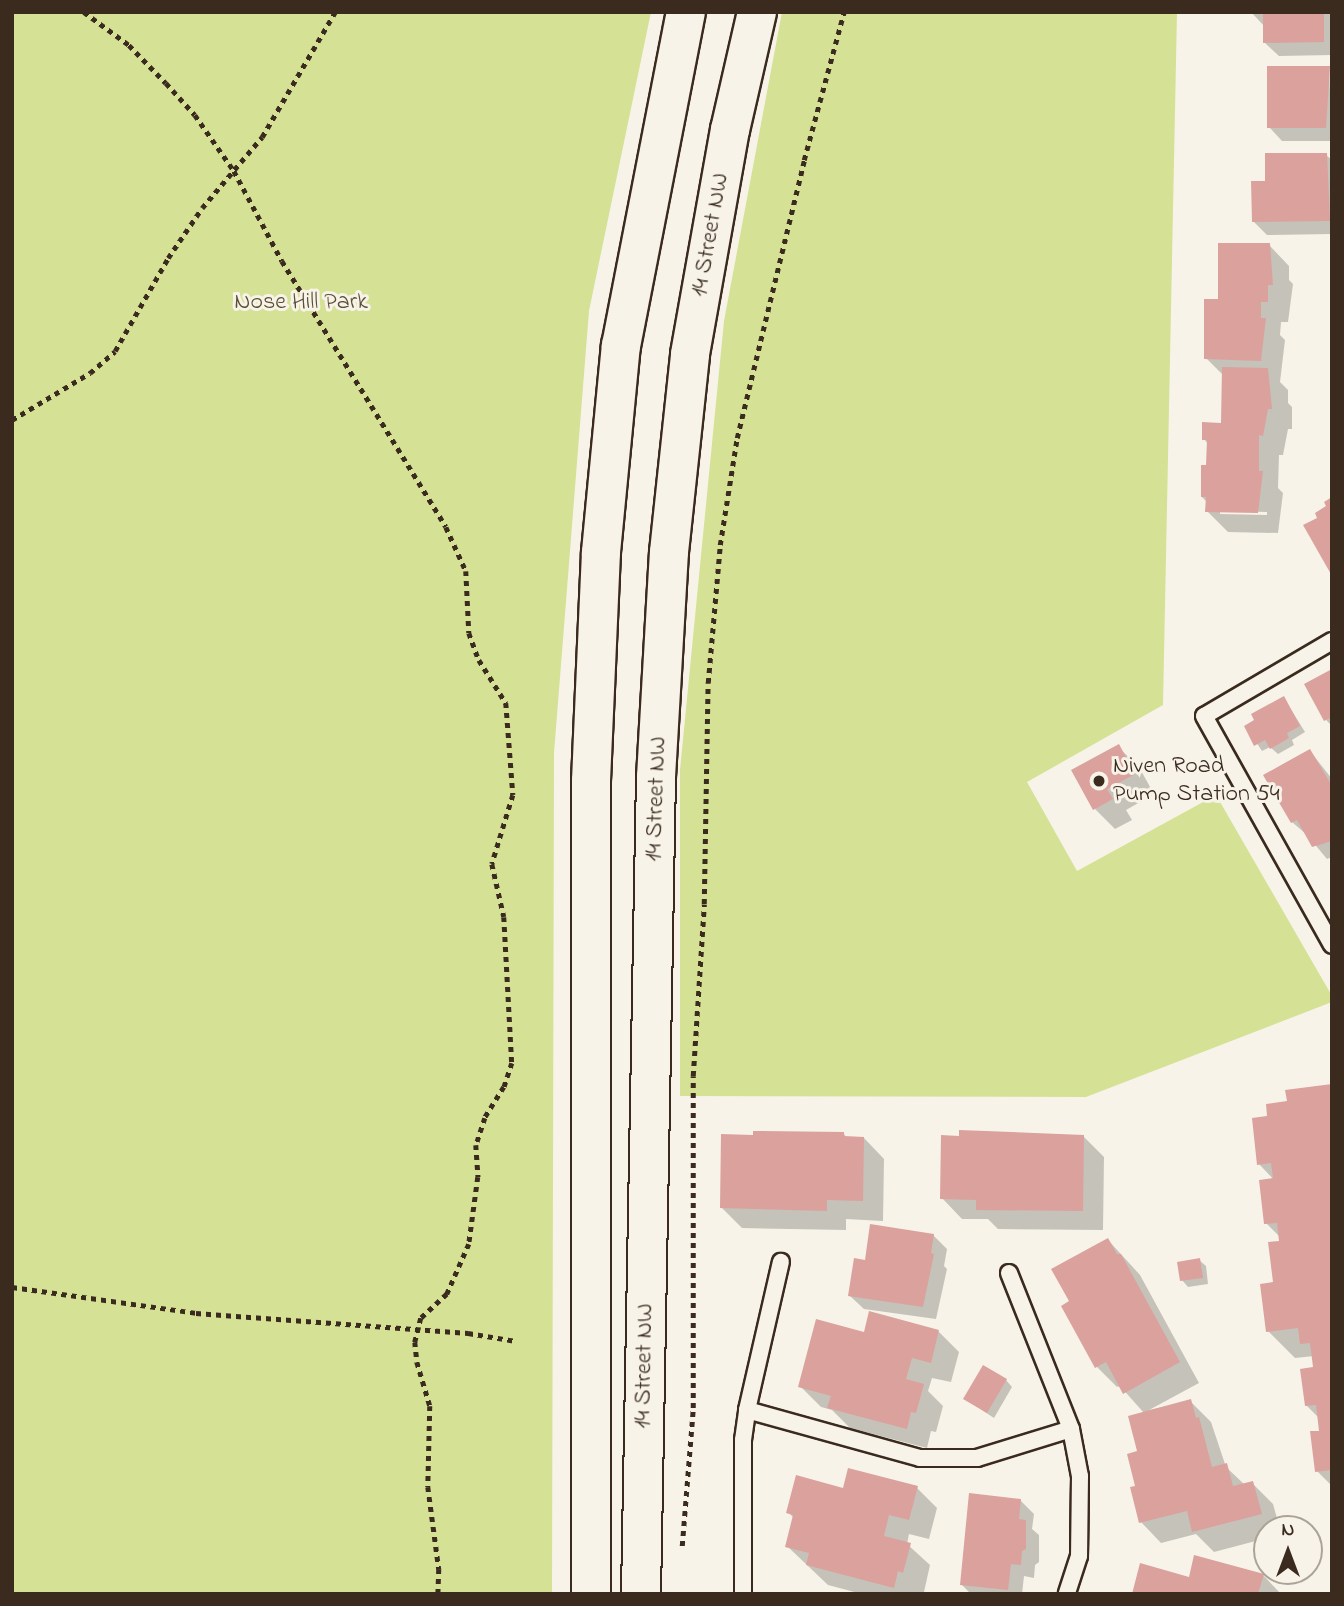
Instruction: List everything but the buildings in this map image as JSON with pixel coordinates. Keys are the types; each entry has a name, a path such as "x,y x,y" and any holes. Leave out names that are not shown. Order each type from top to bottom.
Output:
{"main road":[{"path":"591,1594 591,781 601,552 621,346 686,12"},
{"name":"14 Street NW","path":"642,1594 656,777 669,552 690,354 730,130 757,12"}],"lane":[{"path":"1332,641 1204,716 1332,946"},
{"path":"743,1594 743,1440 747,1410 781,1262"},
{"path":"1009,1273 1071,1429 1080,1476 1079,1556 1067,1594"},
{"path":"747,1410 920,1458 977,1458 1071,1429"}],"path":[{"path":"84,12 129,45 166,83 195,115 234,172 282,261 446,527 466,571 469,633 479,660 506,703 513,795 492,864 504,917 512,1063 504,1087 485,1118 476,1145 478,1177 469,1244 447,1294 421,1318 417,1329 416,1362 430,1406 428,1487 439,1569 438,1594"},
{"path":"12,420 90,373 115,351 168,258 202,208 262,137 335,12"},
{"path":"681,1554 693,1408 693,1076 704,904 708,683 720,545 737,438 804,160 844,12"},
{"path":"12,1287 196,1313 417,1329 516,1341"}],"green space":[{"name":"Nose Hill Park","path":"12,12 651,12 589,311 554,753 552,1594 12,1594"},
{"path":"782,12 1177,12 1163,705 1027,782 1077,871 1216,795 1332,996 1332,1002 1086,1097 680,1096 680,770 724,321"}],"place":[{"name":"Niven Road Pump Station 54","path":"1099,781"}]}
